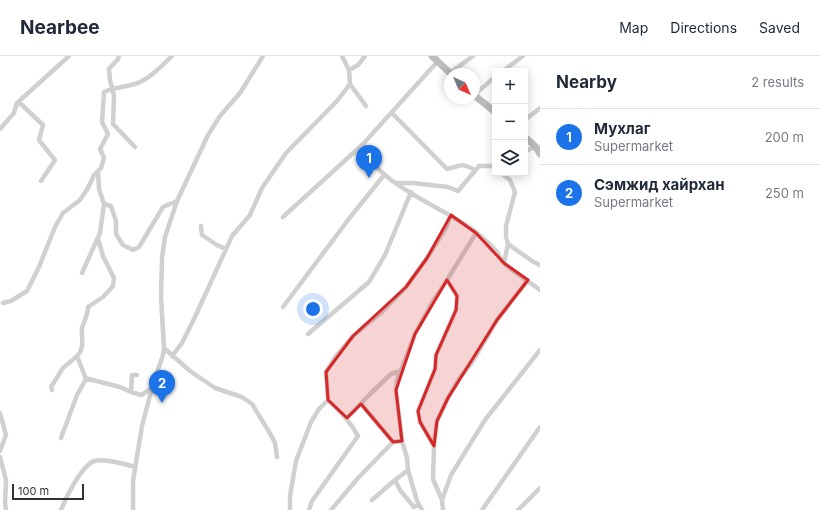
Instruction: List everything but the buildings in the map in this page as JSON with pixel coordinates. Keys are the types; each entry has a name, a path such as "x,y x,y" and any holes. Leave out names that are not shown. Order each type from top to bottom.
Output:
{"main road":[{"path":"432,56 444,68"},
{"path":"480,100 492,110"},
{"path":"528,140 536,147 540,154"}],"street":[{"path":"0,129 14,113 17,103 69,56"},
{"path":"119,56 110,69 114,96 113,124 135,147"},
{"path":"3,303 10,301 27,291 39,267 55,227 63,213 80,200 94,175 101,168 104,158 100,149 108,134 102,122 104,92 112,88 137,84 158,70 172,56"},
{"path":"133,510 133,481 142,426 151,389 164,348 161,297 162,258 166,237 177,201 208,134 220,116 240,93 263,56"},
{"path":"342,56 349,70 350,84 366,106"},
{"path":"349,70 358,65 365,56"},
{"path":"458,68 473,56"},
{"path":"507,68 523,56"},
{"path":"283,217 363,144 438,62"},
{"path":"480,90 492,80"},
{"path":"172,356 182,342 195,317 232,236 250,215 262,188 286,153 337,101 350,84"},
{"path":"17,103 22,105 44,125 39,140 55,160 41,181"},
{"path":"528,118 540,108"},
{"path":"392,113 447,169 466,165 475,170"},
{"path":"363,144 365,152 369,158 384,175 451,215 476,233 496,251 504,263 540,290"},
{"path":"528,151 536,147"},
{"path":"397,183 413,183 448,187 458,191 468,181 479,166 492,166"},
{"path":"82,273 100,233 104,204 99,189 98,171"},
{"path":"283,307 348,220 384,175"},
{"path":"504,263 508,244 506,237 506,226 516,192 510,180 505,176"},
{"path":"308,334 369,282 385,255 411,192"},
{"path":"104,204 111,206 116,221 116,234 123,245 133,250 139,247 163,207 177,201"},
{"path":"309,510 312,501 358,436 347,418 328,400 326,372 336,356 353,336 382,312 406,286 427,258 446,228 451,215"},
{"path":"201,226 202,235 226,249"},
{"path":"395,480 400,490 414,507 421,508 408,470 407,458 402,442 396,390 397,380 415,334 476,233"},
{"path":"52,390 51,387 64,368 82,350 82,329 88,313 88,307 103,297 113,286 114,278 103,256 98,239"},
{"path":"508,244 540,265"},
{"path":"434,446 420,422 418,411 434,370 436,356 456,310 457,296 447,280"},
{"path":"443,510 442,500 433,479 434,446 437,421 459,379 473,361 497,320 528,280"},
{"path":"164,348 190,371 215,388 226,393 242,397 252,404 275,443 277,457"},
{"path":"442,500 451,475 485,420 540,350"},
{"path":"61,438 77,395 86,379 77,356"},
{"path":"347,418 391,374 401,371"},
{"path":"131,392 132,375 137,375"},
{"path":"86,378 120,386 141,395 151,389"},
{"path":"290,510 290,496 296,462 311,422 319,409 328,400"},
{"path":"361,404 393,442"},
{"path":"0,413 6,436 0,451"},
{"path":"482,510 540,427"},
{"path":"331,510 359,477 393,442 402,442"},
{"path":"0,457 6,480 6,510"},
{"path":"61,510 84,469 93,461 103,460 125,463 135,467"},
{"path":"372,500 408,470"},
{"path":"518,510 540,488"}],"highlighted area":[{"path":"451,215 476,233 504,263 528,280 497,320 448,398 437,421 434,446 420,422 418,411 435,369 436,355 456,310 457,296 447,280 415,334 396,390 402,441 393,442 361,404 347,418 328,400 326,372 353,336 406,287 427,258"}],"place":[{"name":"Мухлаг","path":"369,178"},
{"name":"Сэмжид хайрхан","path":"162,403"}]}
